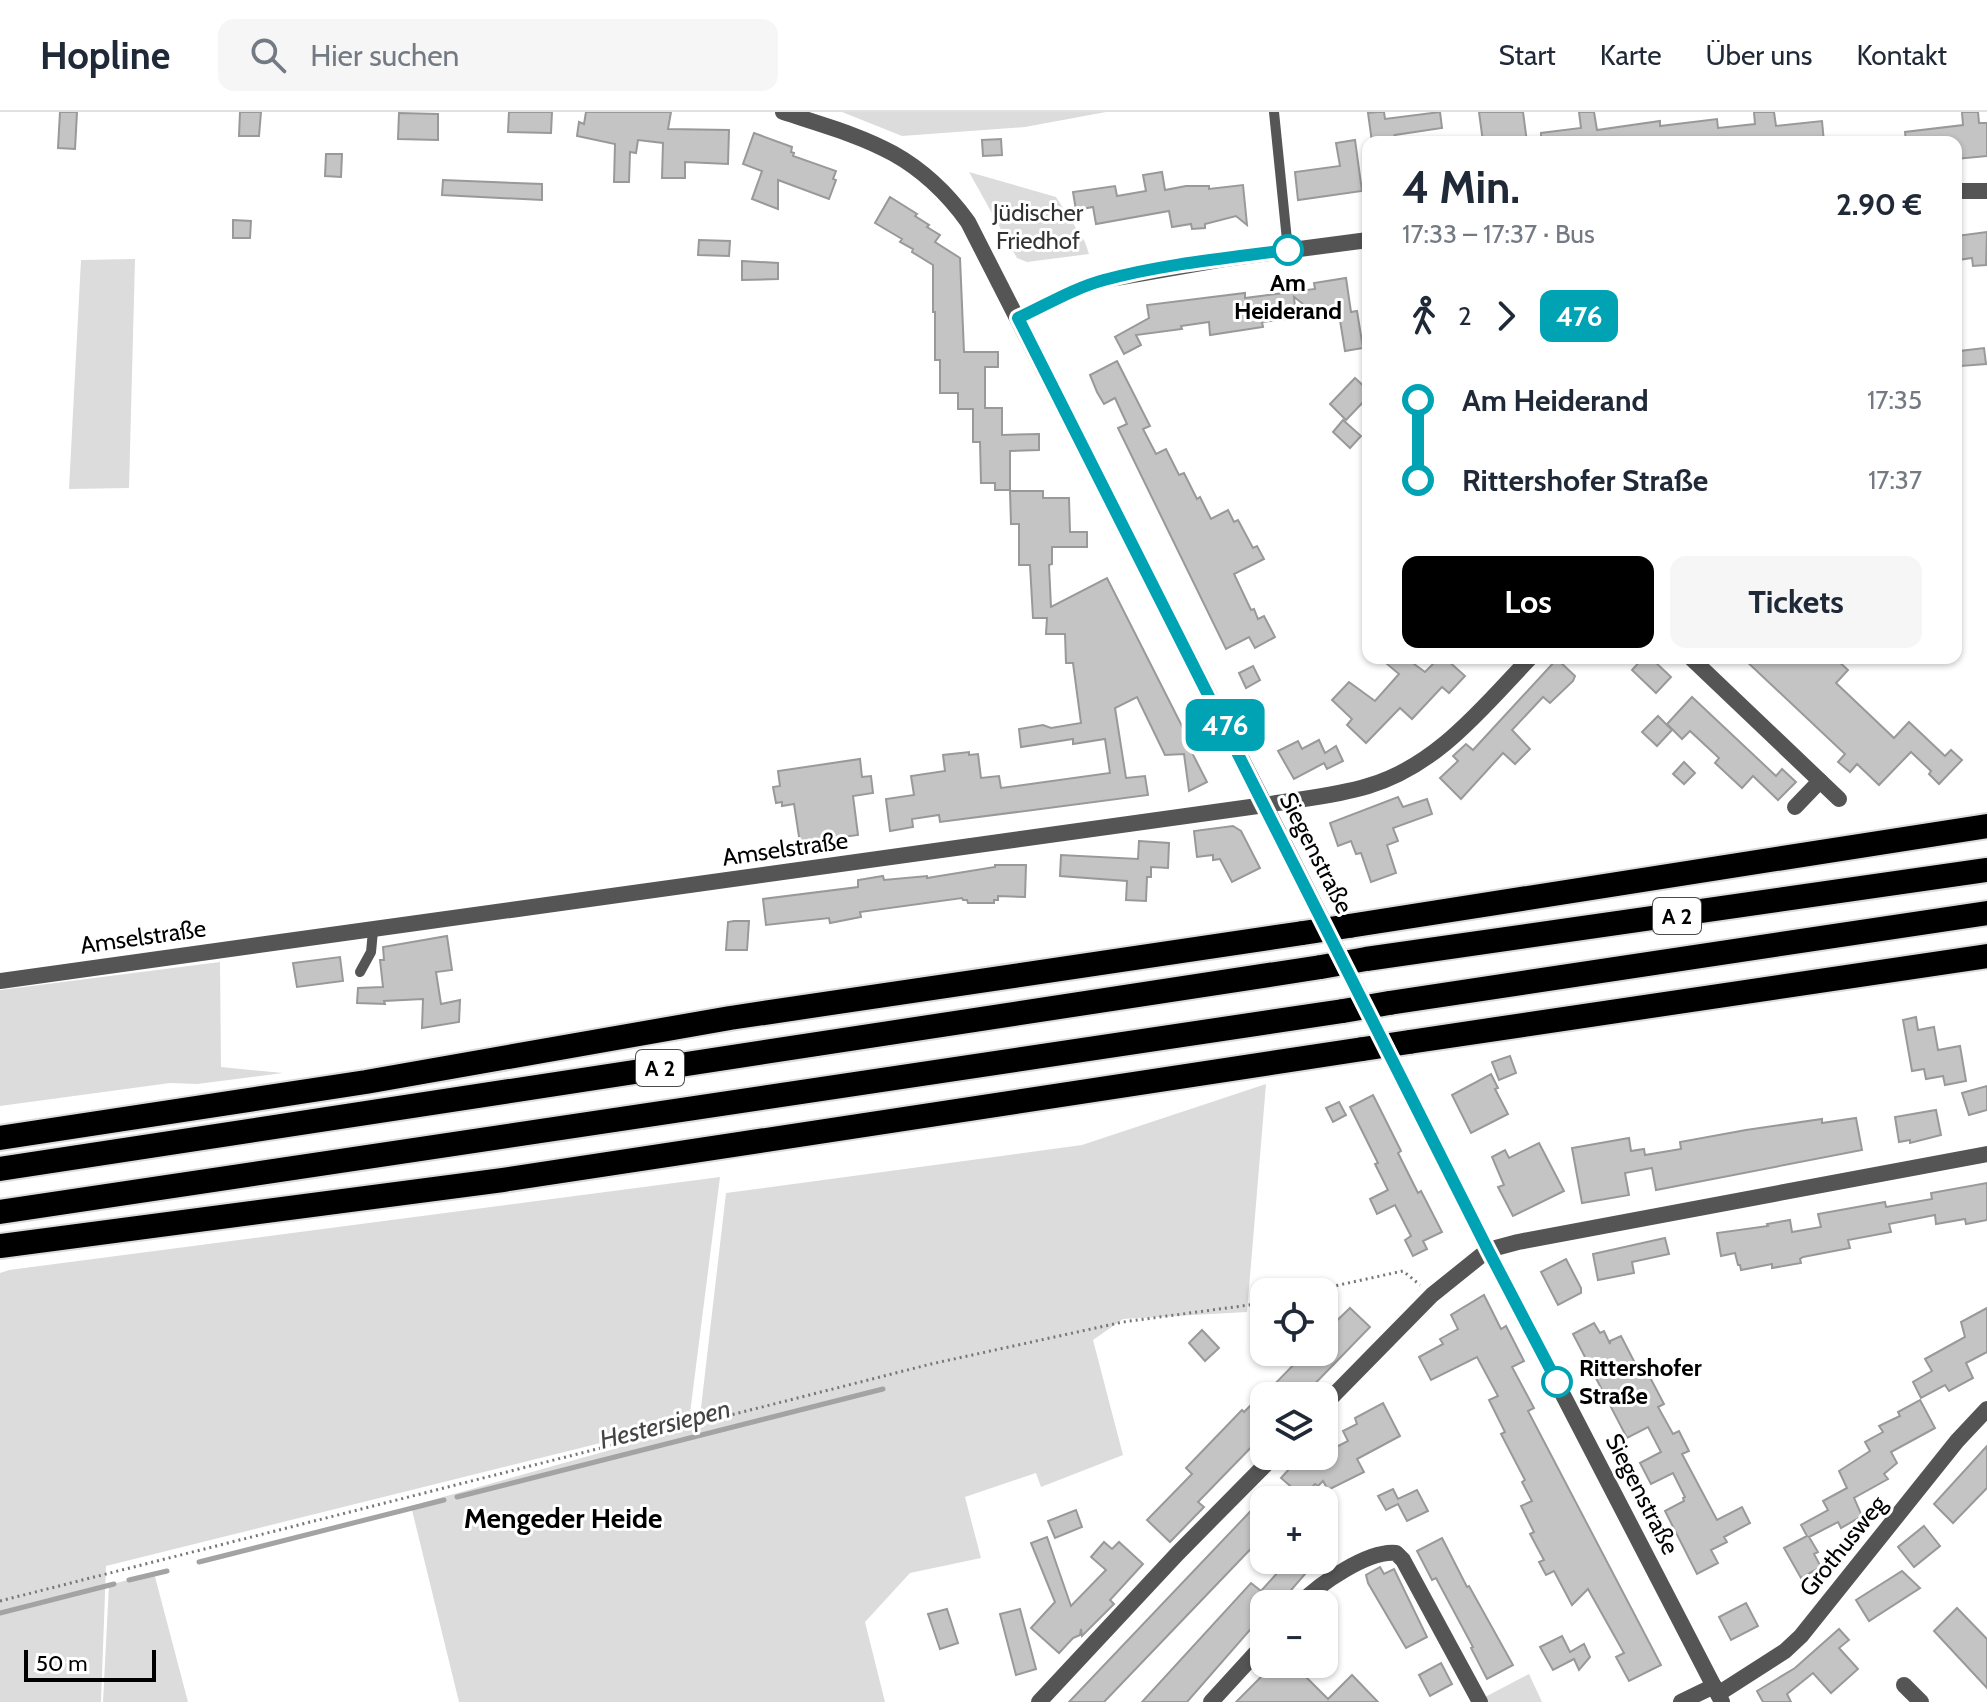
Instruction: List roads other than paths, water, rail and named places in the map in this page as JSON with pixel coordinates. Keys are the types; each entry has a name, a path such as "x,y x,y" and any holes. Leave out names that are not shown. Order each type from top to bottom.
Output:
{"highway":[{"path":"0,1138 366,1082 730,1018 1349,926 1987,826"},
{"name":"A 2","path":"0,1169 1366,959 1987,870"},
{"name":"A 2","path":"0,1212 1987,913"},
{"path":"0,1246 503,1180 1987,956"},
{"path":"0,1259 30,1251 124,1238 169,1225"}],"street":[{"name":"Siegenstraße","path":"783,112 874,144 910,161 950,196 968,222 1488,1250 1718,1694"},
{"path":"1962,191 1987,191"},
{"path":"1018,318 1104,280 1195,263 1362,242"},
{"name":"Amselstraße","path":"0,981 1265,805 1368,786 1415,766 1459,732 1524,664"},
{"path":"1697,664 1839,799"},
{"path":"1795,807 1820,781"},
{"path":"1338,1391 1432,1295 1488,1250 1987,1154"},
{"name":"Grothusweg","path":"1681,1702 1718,1694 1785,1651 1801,1636 1957,1441 1987,1409"},
{"path":"1039,1702 1261,1470"},
{"path":"1317,1590 1332,1578 1376,1554 1396,1553 1403,1560 1480,1702"},
{"path":"1211,1702 1250,1659"},
{"path":"1904,1685 1921,1702"}],"lane":[{"path":"1274,112 1288,250"},
{"path":"360,972 371,952 373,931"}],"waterway":[{"name":"Hestersiepen","path":"457,1497 883,1389"},
{"name":"Hestersiepen","path":"199,1562 444,1500"},
{"name":"Hestersiepen","path":"129,1580 167,1571"},
{"name":"Hestersiepen","path":"0,1613 114,1584"}],"place":[{"name":"Am Heiderand","path":"1288,250"},
{"name":"Rittershofer Straße","path":"1557,1382"}],"district":[{"name":"Mengeder Heide","path":"563,1518"}],"park label":[{"name":"Jüdischer Friedhof","path":"1038,227"}]}
